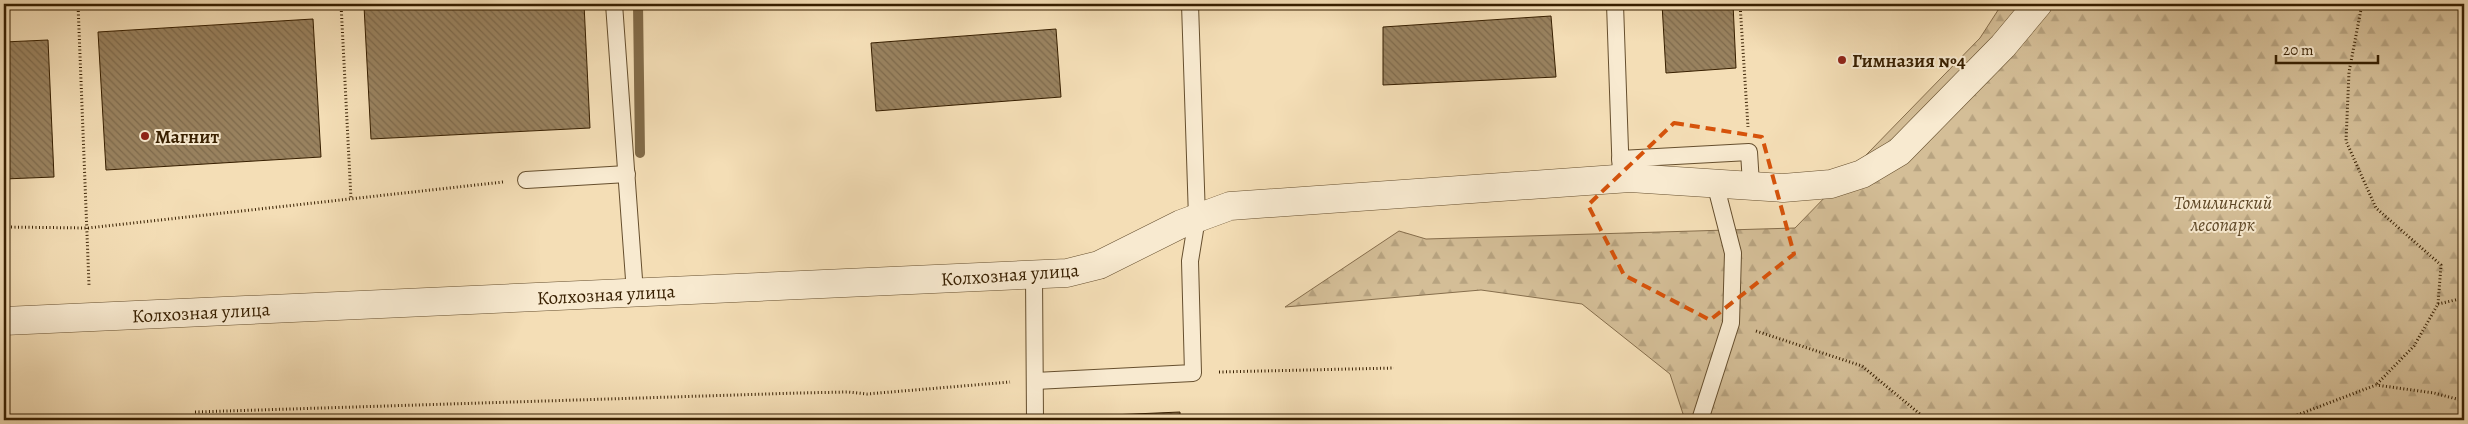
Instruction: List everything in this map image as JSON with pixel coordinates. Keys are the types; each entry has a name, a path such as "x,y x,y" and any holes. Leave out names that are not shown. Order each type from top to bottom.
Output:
{"street":[{"name":"Колхозная улица","path":"4,321 1067,273 1099,265 1196,218 1230,206 1621,169 1715,183 1751,184 1783,188 1831,184 1862,174 1899,152 2003,46 2038,4"}],"lane":[{"path":"614,4 635,293"},
{"path":"1035,381 1194,373 1190,261 1196,218 1190,4"},
{"path":"1615,4 1621,169 1755,152 1751,184"},
{"path":"526,180 626,174"},
{"path":"1700,420 1731,323 1733,253 1715,183"},
{"path":"1034,275 1035,420"}],"path":[{"path":"78,4 88,228 89,295"},
{"path":"341,4 351,199"},
{"path":"1740,4 1755,152"},
{"path":"2284,420 2376,385 2414,346 2438,304 2441,265 2376,208 2346,141 2349,72 2362,4"},
{"path":"4,227 88,228 526,180"},
{"path":"2438,304 2464,298"},
{"path":"1731,323 1862,366 1927,420"},
{"path":"1194,373 1394,368"},
{"path":"195,412 800,393 848,392 867,394 1035,381"},
{"path":"2376,385 2434,392 2464,401"}],"highlighted area":[{"path":"1674,123 1762,137 1794,254 1710,320 1624,275 1588,205"}],"green space":[{"name":"Томилинский лесопарк","path":"2002,4 2464,4 2464,420 1685,420 1670,374 1582,304 1481,290 1285,307 1399,231 1426,239 1795,228 1980,38"}],"building":[{"path":"402,4 584,4 590,128 371,139 364,6"},
{"path":"1662,4 1733,4 1736,68 1666,73"},
{"path":"1551,16 1556,77 1383,85 1383,27"},
{"path":"313,19 321,157 106,170 98,32"},
{"path":"1056,29 1061,97 876,111 871,43"},
{"path":"48,40 54,177 4,179 4,42"},
{"path":"1180,412 1180,420 1089,420 1088,416"}],"waterway":[{"path":"638,4 640,153"}],"place":[{"name":"Гимназия №4","path":"1842,60"},
{"name":"Магнит","path":"145,136"}]}
